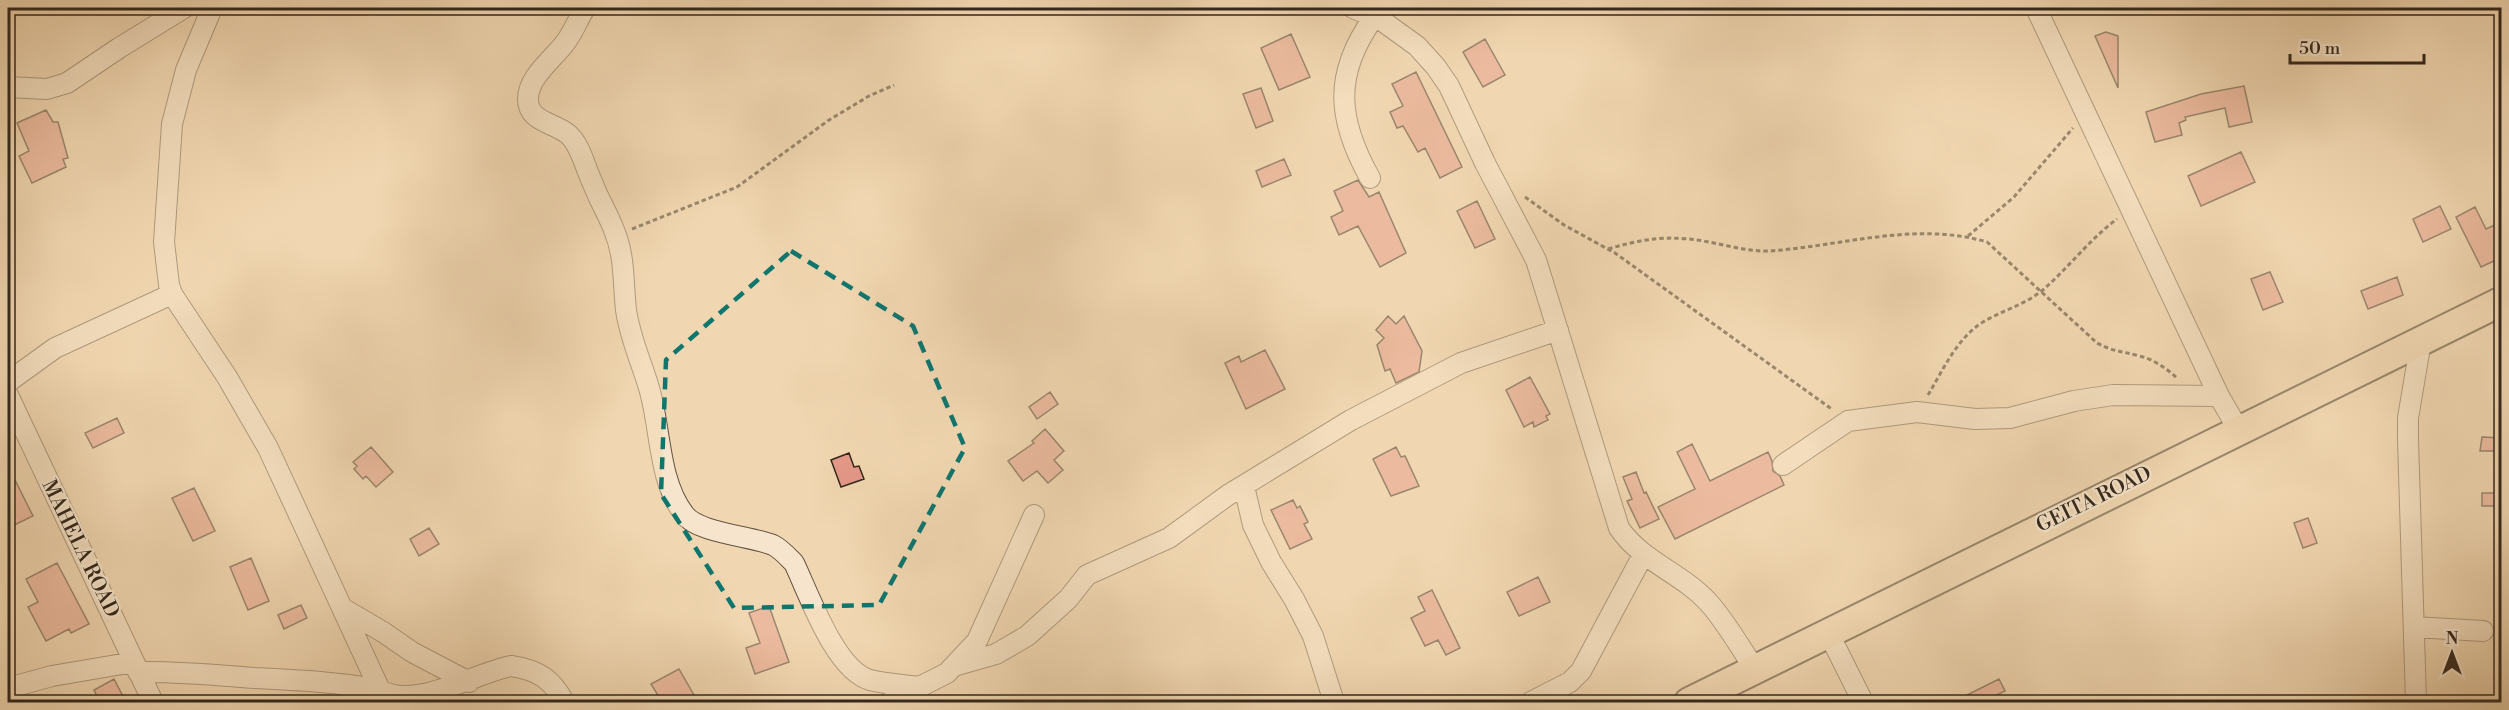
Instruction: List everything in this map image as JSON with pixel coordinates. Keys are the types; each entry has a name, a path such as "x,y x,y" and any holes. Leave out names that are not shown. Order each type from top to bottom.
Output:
{"highway":[{"name":"GEITA ROAD","path":"1689,702 2238,429 2502,301"}],"street":[{"path":"8,87 47,89 67,84 119,48 184,8"},
{"path":"212,8 186,70 172,124 164,242 172,294 227,377 268,448 380,690"},
{"path":"585,8 566,42 537,76 529,93 529,106 537,118 560,129 574,141 616,236 623,258 626,307 631,338 649,389 669,483 682,513 701,525 775,546 794,563 833,644 849,666 868,680 921,687"},
{"path":"1353,8 1374,17 1417,46 1449,86 1485,163 1536,260 1614,516 1628,541 1643,555 1695,590 1709,603 1754,668"},
{"path":"2036,8 2219,396 2238,429"},
{"path":"1370,178 1348,133 1344,108 1344,87 1352,57 1364,31 1374,17"},
{"path":"8,382 60,345 172,294"},
{"path":"954,666 996,654 1027,636 1068,599 1087,575 1169,538 1244,486 1351,420 1461,363 1558,330"},
{"path":"2416,702 2408,418 2421,341"},
{"name":"MAHELA ROAD","path":"8,395 153,702"},
{"path":"1783,465 1848,421 1917,412 1975,419 2010,418 2074,401 2113,395 2219,396"},
{"path":"1244,486 1253,525 1313,636 1334,702"},
{"path":"890,702 947,673 977,641 1034,515"},
{"path":"1531,702 1576,677 1643,555"},
{"path":"342,608 412,652 469,682"},
{"path":"2414,627 2483,631"},
{"path":"1828,632 1863,702"},
{"path":"8,688 52,676 136,667 167,672 344,683 380,690 401,701 423,701 503,667 519,667 555,685 564,702"}],"path":[{"path":"616,236 737,187 829,120 869,96 894,85"},
{"path":"1968,236 2014,197 2086,114"},
{"path":"1523,195 1564,225 1608,249 1848,421"},
{"path":"1917,412 1958,346 1968,335 1981,323 2010,310 2041,291 2068,268 2104,229 2131,209"},
{"path":"1608,249 1663,237 1767,251 1928,233 1968,236 1987,242 2097,343 2114,352 2140,356 2164,367 2199,396"}],"highlighted area":[{"path":"791,251 913,326 965,448 879,605 734,608 661,494 666,360"}],"building":[{"path":"2106,32 2118,36 2118,88 2095,36"},
{"path":"1291,34 1310,77 1279,90 1261,48"},
{"path":"1485,39 1505,75 1483,87 1463,52"},
{"path":"1416,72 1462,167 1440,178 1425,148 1418,152 1403,126 1397,128 1390,112 1403,106 1392,84"},
{"path":"2244,86 2252,122 2229,127 2225,108 2185,117 2186,120 2179,123 2182,135 2155,142 2146,112 2201,94"},
{"path":"1261,88 1273,121 1256,128 1243,94"},
{"path":"46,110 53,122 58,122 68,158 63,159 66,167 32,183 19,156 29,151 17,123"},
{"path":"2241,152 2255,182 2201,206 2188,176"},
{"path":"1284,159 1291,175 1262,187 1256,171"},
{"path":"1358,180 1369,197 1379,192 1406,253 1380,267 1358,226 1339,235 1331,217 1343,211 1334,191"},
{"path":"1477,201 1495,239 1475,248 1457,211"},
{"path":"2440,206 2451,229 2423,242 2413,219"},
{"path":"2475,207 2486,229 2497,224 2502,232 2502,252 2494,255 2496,260 2481,267 2456,217"},
{"path":"2270,272 2283,302 2263,310 2251,279"},
{"path":"2397,277 2403,295 2368,309 2361,291"},
{"path":"1388,316 1396,324 1404,316 1422,351 1419,372 1396,383 1390,369 1385,371 1377,345 1384,338 1376,330"},
{"path":"1265,350 1285,389 1246,409 1225,363 1239,356 1241,362"},
{"path":"1530,377 1550,414 1546,416 1548,420 1534,427 1533,422 1524,427 1506,390"},
{"path":"1050,392 1058,404 1037,419 1029,407"},
{"path":"117,418 124,433 93,448 85,433"},
{"path":"1045,429 1064,451 1054,460 1063,470 1048,483 1037,471 1023,481 1008,461 1034,443 1032,441"},
{"path":"2482,437 2502,438 2502,451 2480,451"},
{"path":"1692,444 1710,481 1768,452 1773,471 1780,476 1784,485 1675,539 1658,507 1695,489 1677,452"},
{"path":"371,447 393,472 376,487 366,476 363,479 354,469 357,466 353,462"},
{"path":"1396,447 1401,457 1405,456 1419,486 1391,496 1373,459"},
{"path":"849,453 854,467 859,466 864,479 841,487 831,460"},
{"path":"8,466 33,516 8,528"},
{"path":"1636,472 1644,493 1646,492 1659,519 1640,528 1627,501 1632,499 1623,477"},
{"path":"194,488 215,531 193,541 172,498"},
{"path":"2482,493 2502,493 2502,506 2482,506"},
{"path":"1293,500 1297,508 1300,506 1308,522 1304,524 1312,539 1290,549 1271,510"},
{"path":"2308,518 2317,543 2303,548 2294,523"},
{"path":"429,528 439,544 419,556 410,539"},
{"path":"251,558 269,601 248,610 230,567"},
{"path":"57,563 89,624 71,633 69,629 46,641 28,607 38,602 26,579"},
{"path":"1538,577 1550,602 1519,616 1507,592"},
{"path":"1432,590 1460,648 1446,655 1438,640 1425,646 1411,618 1425,611 1418,597"},
{"path":"301,605 307,618 284,629 278,615"},
{"path":"769,606 789,662 755,674 746,648 760,643 749,613"},
{"path":"679,669 698,702 662,702 651,684"},
{"path":"114,679 126,702 100,702 94,690"},
{"path":"1999,679 2005,691 1982,702 1955,701"}]}
